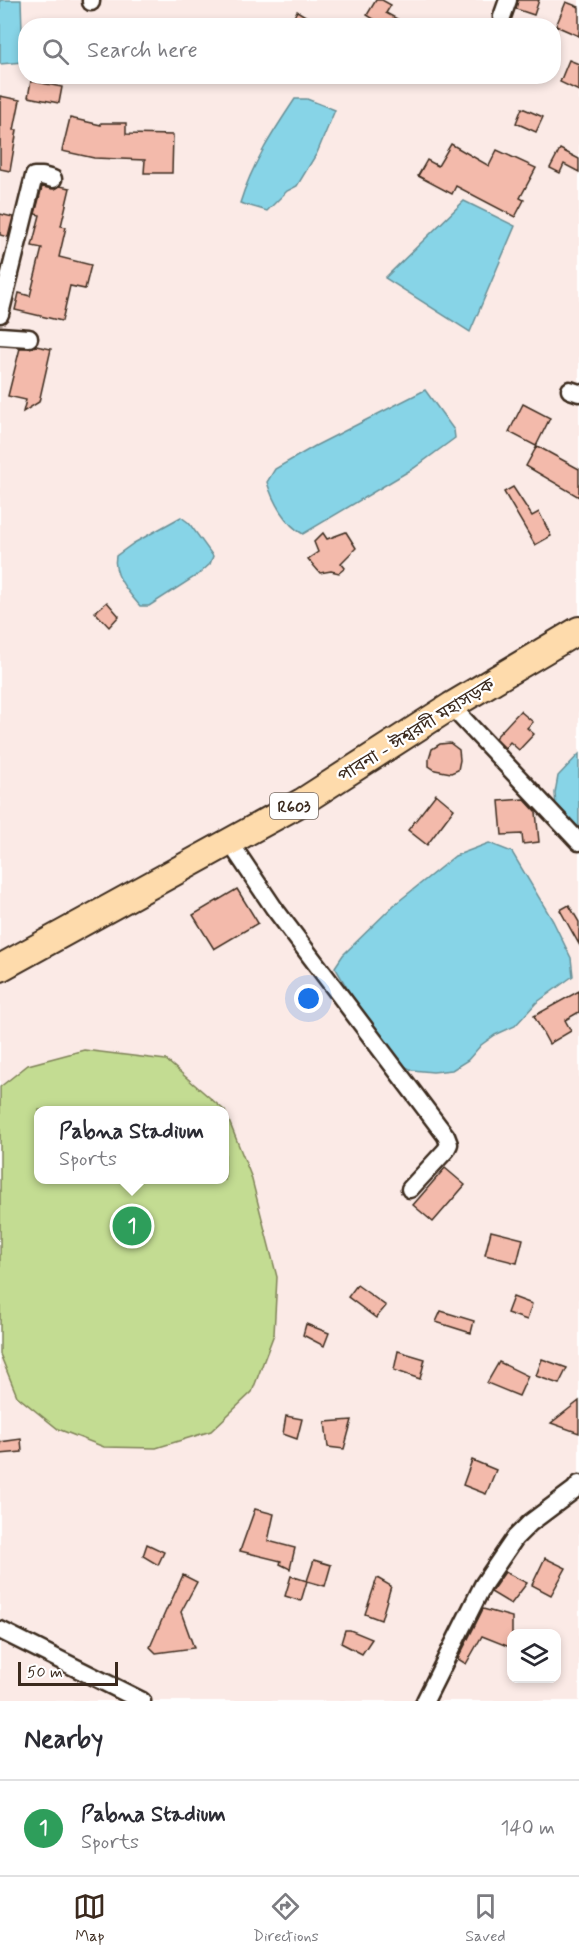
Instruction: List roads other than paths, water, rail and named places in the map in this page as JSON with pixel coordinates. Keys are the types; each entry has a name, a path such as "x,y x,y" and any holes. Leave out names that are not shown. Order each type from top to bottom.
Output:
{"main road":[{"name":"পাবনা - ঈশ্বরদী মহাসড়ক","path":"0,968 302,801 451,706 579,630"}],"street":[{"path":"502,17 508,0"},
{"path":"0,314 34,176 53,179"},
{"path":"0,336 29,338"},
{"path":"451,706 579,842"},
{"path":"229,841 274,908 446,1136 449,1144 446,1150 410,1189"},
{"path":"425,1701 483,1585 515,1538 579,1484"},
{"path":"0,1630 142,1701"}],"water":[{"path":"0,0 21,0 22,18 18,18 18,62 0,64"},
{"path":"295,99 307,99 335,110 317,153 297,186 287,191 267,211 240,203 257,162"},
{"path":"464,201 515,226 470,332 385,278"},
{"path":"425,390 454,430 455,438 414,468 303,534 285,518 276,505 267,482 275,469"},
{"path":"181,517 189,523 213,556 210,564 199,574 149,606 140,606 119,576 115,563 116,556 134,543"},
{"path":"579,754 579,832 556,808 555,793 558,776"},
{"path":"489,843 512,852 553,921 571,958 573,976 536,1003 515,1026 495,1035 481,1045 468,1060 452,1070 433,1072 412,1070 402,1065 354,1000 335,967 343,955 394,905 455,856"}],"place":[{"name":"Pabna Stadium","path":"132,1226"}]}
